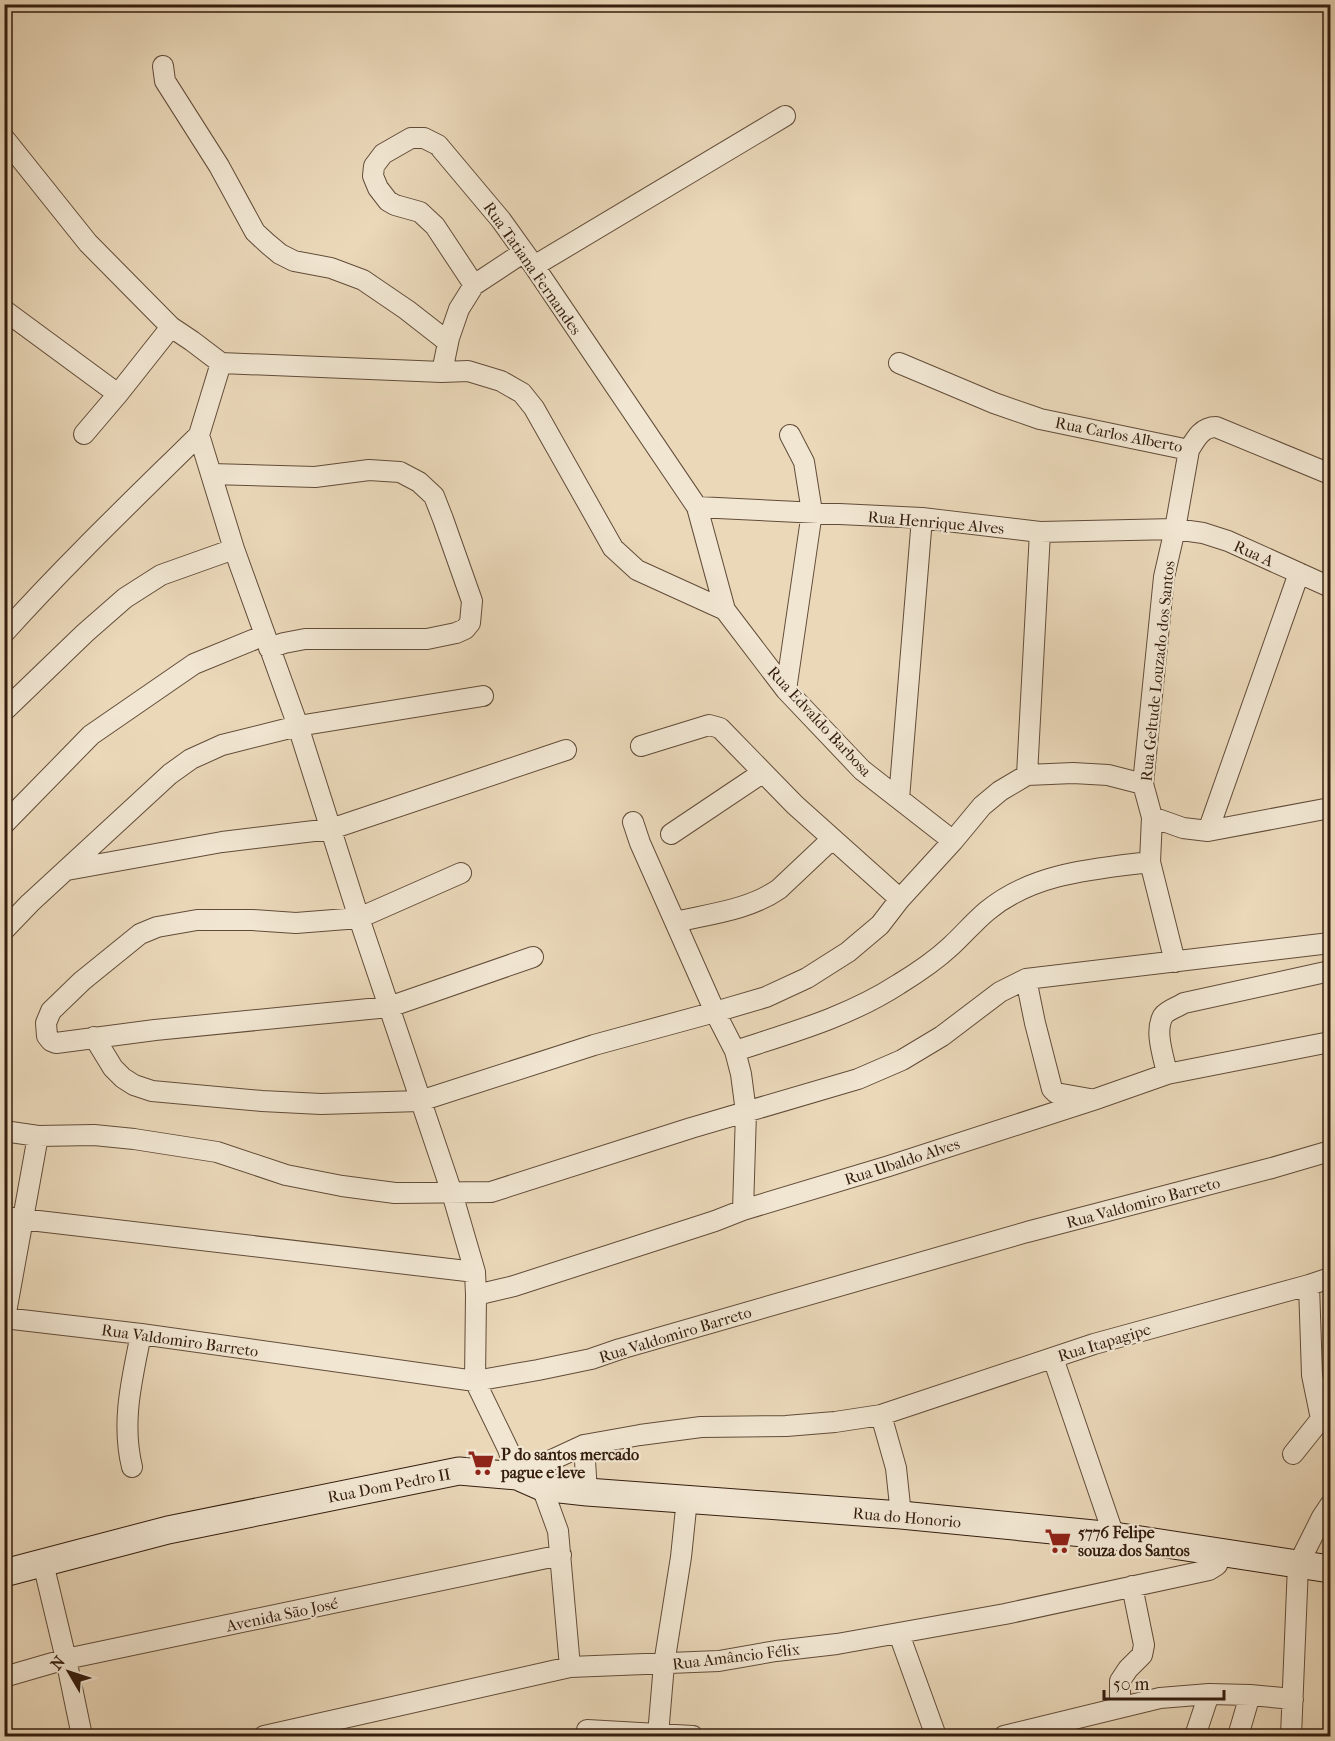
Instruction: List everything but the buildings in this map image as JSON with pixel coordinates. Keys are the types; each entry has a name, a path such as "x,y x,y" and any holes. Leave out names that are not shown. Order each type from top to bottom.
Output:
{"street":[{"path":"163,66 165,81 219,166 255,232 280,254 294,261 331,268 363,280 399,304 448,342"},
{"path":"442,372 448,342 459,309 474,285 529,259 785,116"},
{"path":"4,138 88,243 171,327 221,363 442,372 468,371 501,381 522,393 534,408 613,548 637,570 725,610"},
{"name":"Rua Tatiana Fernandes","path":"474,285 435,226 424,214 394,205 378,188 373,176 374,166 383,154 411,138 424,138 438,145 495,212 697,507 725,610"},
{"path":"4,310 118,394"},
{"path":"84,434 171,327"},
{"path":"4,633 105,527 199,435 221,363"},
{"name":"Rua Carlos Alberto","path":"899,363 994,403 1040,419 1189,450 1201,432 1208,427 1216,427 1330,474"},
{"path":"199,435 234,549 298,726 359,918 452,1193 475,1272 475,1381 508,1449 517,1476"},
{"path":"786,690 812,512 804,462 790,435"},
{"name":"Rua Geltude Louzado dos Santos","path":"1175,962 1150,862 1152,817 1143,784 1164,577 1189,450"},
{"path":"4,824 91,735 194,664 267,641 284,643 305,639 427,639 456,633 470,623 471,601 443,519 434,496 419,482 400,472 369,470 315,477 211,474"},
{"name":"Rua Henrique Alves","path":"697,507 922,518 1040,532 1175,529"},
{"path":"899,799 922,518"},
{"name":"Rua A","path":"1175,529 1203,533 1228,541 1330,587"},
{"path":"1027,775 1040,532"},
{"path":"4,711 124,598 161,575 234,549"},
{"path":"1208,831 1299,573"},
{"name":"Rua Edvaldo Barbosa","path":"725,610 786,690 862,770 952,841"},
{"path":"4,930 30,903 170,774 191,759 222,745 298,726 483,696"},
{"path":"641,746 709,725 720,728 832,839 900,899"},
{"path":"67,870 222,842 331,829 566,750"},
{"path":"670,834 762,772"},
{"path":"94,1037 112,1068 134,1085 152,1091 321,1104 420,1101 594,1045 766,997 807,978 848,952 880,925 982,806 1000,791 1027,775 1108,774 1143,784"},
{"path":"1152,817 1183,828 1208,831 1330,808"},
{"path":"633,822 640,843 715,1012 735,1051 747,1112 743,1210"},
{"path":"675,921 740,907 770,895 832,839"},
{"path":"735,1051 828,1021 863,1006 938,958 988,910 1019,891 1049,878 1083,870 1150,862"},
{"path":"461,873 359,918 296,923 197,920 157,927 140,934 58,1003 48,1017 47,1036 56,1043 94,1037 389,1007 533,957"},
{"path":"4,1131 38,1136 94,1135 217,1152 286,1175 395,1193 491,1191 858,1079 902,1060 942,1036 1000,992 1026,979 1330,943"},
{"path":"1167,1074 1160,1038 1160,1025 1168,1011 1184,1003 1330,971"},
{"path":"1026,979 1052,1089 1056,1093 1093,1100"},
{"name":"Rua Ubaldo Alves","path":"476,1295 514,1286 743,1210 1093,1100 1167,1074 1330,1042"},
{"path":"5,1318 14,1218 38,1136"},
{"name":"Rua Valdomiro Barreto","path":"5,1318 141,1334 475,1381 591,1359 643,1342 1028,1232 1330,1151"},
{"path":"14,1218 475,1272"},
{"name":"Rua Itapagipe","path":"881,1415 1094,1344 1330,1278"},
{"path":"1293,1454 1326,1417 1312,1375 1310,1285"},
{"path":"132,1467 127,1447 127,1412 141,1334"},
{"path":"1053,1358 1114,1536"},
{"path":"881,1415 896,1468 901,1515"},
{"name":"Rua Dom Pedro II","path":"4,1573 168,1530 459,1471 517,1476 584,1445 701,1427 786,1426 881,1415"},
{"path":"584,1445 587,1492"},
{"name":"Rua do Honorio","path":"517,1476 542,1487 587,1492 901,1515 1114,1536 1176,1546 1215,1562 1298,1565 1330,1569"},
{"path":"542,1487 558,1531 570,1668"},
{"path":"658,1735 664,1664 681,1557 687,1499"},
{"path":"1291,1737 1298,1565 1330,1504"},
{"path":"1176,1546 1176,1576"},
{"name":"Avenida São José","path":"4,1677 66,1659 561,1555"},
{"name":"Rua Amâncio Félix","path":"264,1737 570,1668 719,1661 899,1634 1005,1614 1176,1576 1215,1562"},
{"path":"44,1563 82,1737"},
{"path":"1120,1707 1120,1681 1128,1668 1142,1655 1144,1645 1132,1586"},
{"path":"899,1634 936,1737"},
{"path":"1004,1737 1071,1728 1120,1707 1160,1698 1209,1694 1293,1699"},
{"path":"1195,1737 1209,1694"},
{"path":"1238,1737 1250,1695"},
{"path":"587,1730 693,1737"}],"place":[{"name":"P do santos mercado pague e leve","path":"481,1463"},
{"name":"5776 Felipe souza dos Santos","path":"1058,1541"}]}
